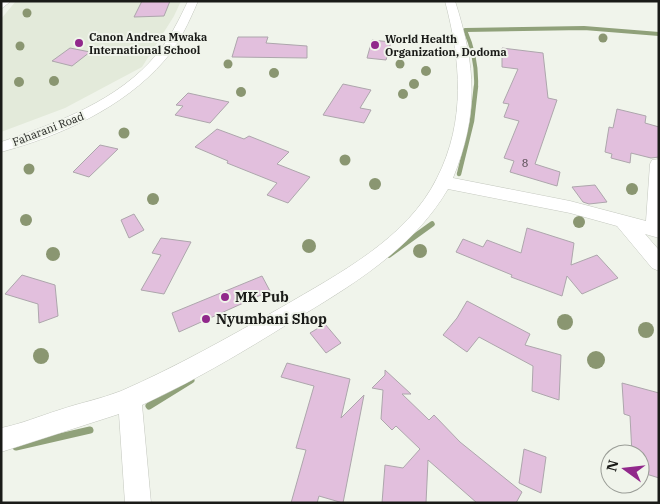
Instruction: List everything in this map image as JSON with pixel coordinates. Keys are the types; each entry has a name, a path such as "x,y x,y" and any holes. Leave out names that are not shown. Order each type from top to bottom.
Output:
{"street":[{"path":"1,6 6,1"},
{"name":"Faharani Road","path":"1,147 64,126 101,108 147,72 176,38 193,1"},
{"path":"1,440 130,398 238,344 332,287 377,256 420,217 443,182 463,128 467,72 461,35 450,1"},
{"path":"443,182 570,207 656,230 658,164"},
{"path":"622,221 659,263"},
{"path":"130,398 138,503"}],"shaded area":[{"name":"Canon Andrea Mwaka International School","path":"16,1 181,1 174,16 142,67 65,108 1,132 1,19"}],"building":[{"path":"142,1 170,1 164,16 134,17"},
{"path":"238,37 268,37 266,43 307,46 307,58 232,57"},
{"path":"372,40 391,42 386,60 367,58"},
{"path":"70,48 90,52 72,66 52,61"},
{"path":"502,48 543,53 548,98 557,100 535,164 560,172 557,186 510,172 514,161 504,158 519,121 504,117 509,104 503,103 518,69 502,67"},
{"path":"343,84 371,90 360,108 371,110 364,123 323,115"},
{"path":"188,93 229,102 210,123 175,115 183,106 176,105"},
{"path":"617,109 646,116 645,123 659,127 659,157 651,158 631,153 630,163 611,158 612,154 605,152 609,127 613,128"},
{"path":"217,129 244,139 249,136 289,152 277,164 310,177 288,203 267,195 277,183 227,163 228,161 195,147"},
{"path":"100,145 118,149 89,177 73,172"},
{"path":"595,185 607,202 589,204 583,202 572,187"},
{"path":"134,214 144,230 129,238 121,220"},
{"path":"527,228 574,243 571,265 597,255 618,278 582,294 567,276 562,296 511,277 512,275 456,252 463,239 483,247 487,240 521,253"},
{"path":"161,238 191,242 164,294 141,290 161,255 152,253"},
{"path":"22,275 55,285 58,316 39,323 38,304 5,294"},
{"path":"262,276 270,291 179,332 172,313"},
{"path":"467,301 530,334 525,345 561,355 559,400 532,391 533,366 479,337 467,352 443,335 457,318"},
{"path":"325,324 341,343 326,353 310,333"},
{"path":"287,363 350,379 341,418 364,395 343,503 319,496 317,503 291,503 306,450 296,448 314,386 281,377"},
{"path":"385,370 411,394 402,394 429,420 434,415 460,442 522,492 516,503 477,503 428,460 426,503 382,503 385,465 403,468 420,449 396,426 392,430 381,419 383,390 372,388 385,375"},
{"path":"622,383 659,393 659,478 650,475 650,444 631,444 630,416 624,414"},
{"path":"524,449 546,457 541,493 519,483"}],"waterway":[{"path":"476,86 474,58 465,30 584,28 659,34"},
{"path":"459,174 472,121 476,86"},
{"path":"389,255 432,224"},
{"path":"149,406 191,380"},
{"path":"16,447 90,430"}],"place":[{"name":"Canon Andrea Mwaka International School","path":"79,43"},
{"name":"World Health Organization, Dodoma","path":"375,45"},
{"name":"MK Pub","path":"225,297"},
{"name":"Nyumbani Shop","path":"206,319"}]}
